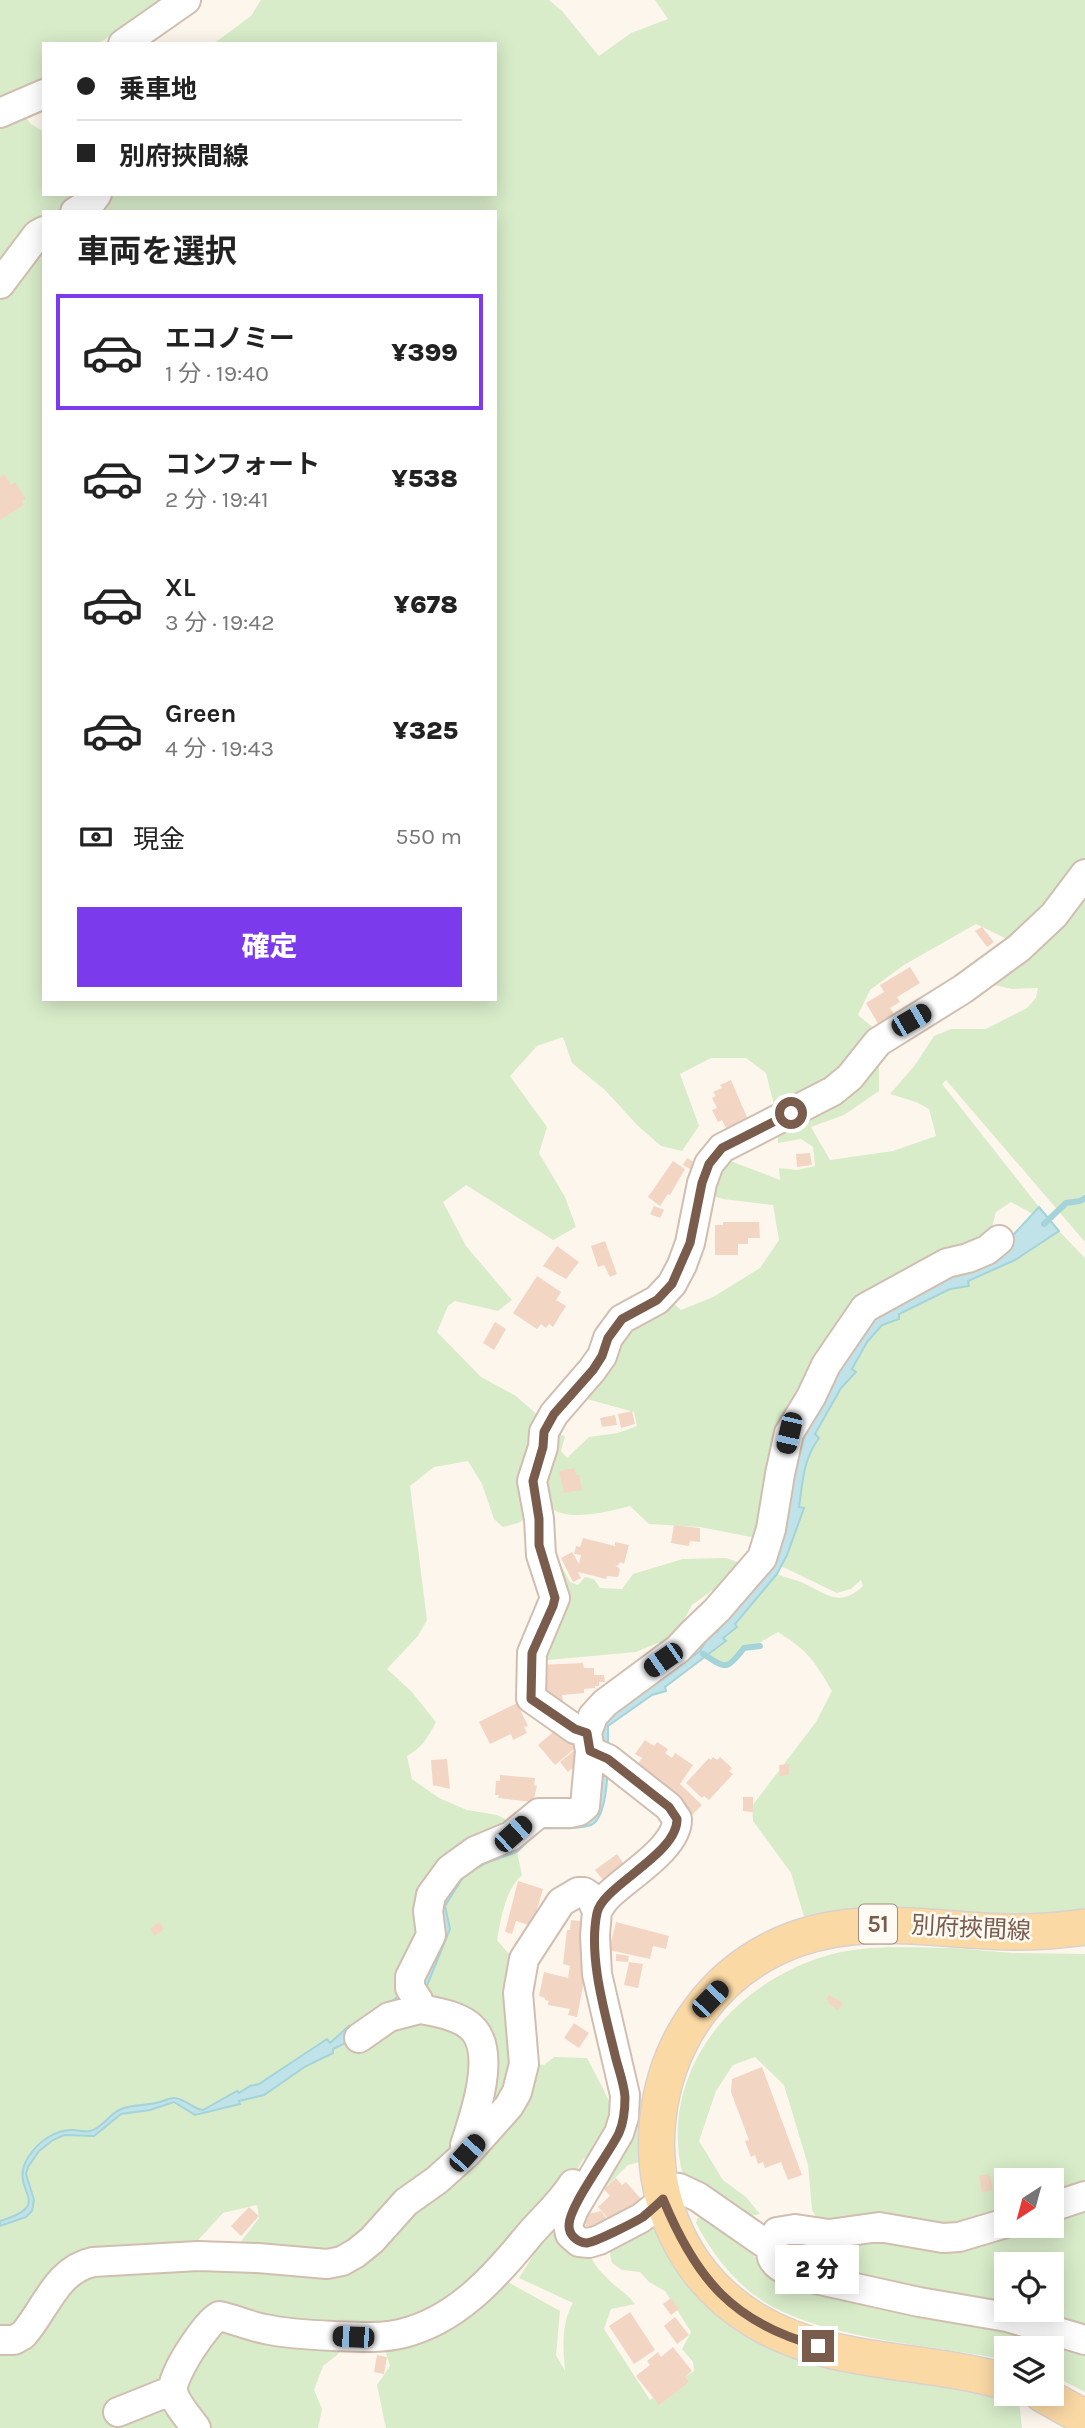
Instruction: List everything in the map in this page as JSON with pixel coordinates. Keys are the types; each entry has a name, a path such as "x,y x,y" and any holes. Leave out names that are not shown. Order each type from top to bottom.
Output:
{"main road":[{"name":"別府挾間線","path":"994,2380 853,2354 796,2340 736,2308 702,2273 677,2232 663,2199 657,2164 639,2119 660,2092 679,2045 698,2014 723,1985 755,1959 796,1939 818,1933 887,1924 1015,1932 1085,1927"},
{"path":"1064,2406 1085,2418"}],"street":[{"path":"129,42 148,35 186,0"},
{"path":"0,113 42,95"},
{"path":"78,210 96,196"},
{"path":"0,284 42,232"},
{"path":"597,1910 607,1897 664,1846 678,1825 676,1815 669,1807 595,1749 575,1729 531,1699 532,1653 555,1598 539,1545 539,1519 533,1481 547,1422 593,1370 602,1356 608,1338 622,1319 657,1300 672,1284 690,1243 702,1183 715,1155 722,1148 833,1091 850,1077 878,1042 963,989 1019,948 1054,915 1085,874"},
{"path":"467,2153 465,2145 482,2084 481,2045 476,2032 468,2025 416,1999 410,1977 431,1935 428,1911 431,1895 450,1869 475,1851 511,1836 539,1813 570,1813 585,1806 595,1749 593,1716 605,1703 678,1650 692,1633 718,1610 762,1558 772,1529 789,1433 811,1397 826,1365 865,1308 947,1264 987,1250 999,1240"},
{"path":"0,2340 14,2340 23,2335 67,2273 78,2265 198,2256 327,2264 342,2261 372,2240 406,2202 437,2180 467,2153 509,2106 522,2079 524,2064 518,1993 520,1974 531,1947 552,1914 567,1897 584,1892 590,1896 597,1910 597,1973 625,2095 639,2119 619,2133 609,2148 574,2209 568,2224 570,2234 579,2242 599,2240 641,2218 679,2188 698,2197 770,2247"},
{"path":"359,2038 416,1999"},
{"path":"196,2428 173,2390 192,2347 212,2320 219,2316 264,2329 374,2337 393,2335 431,2324 471,2298 499,2272 534,2229 554,2211 589,2158 609,2148"},
{"path":"1064,2203 1085,2196"},
{"path":"994,2227 974,2234 943,2238 879,2227 829,2234 785,2229 777,2232 770,2247 772,2260 780,2268 793,2274 919,2302 1007,2317 1085,2340"},
{"path":"118,2412 173,2390"}],"green space":[{"path":"0,0 163,0 101,42 42,42 42,79 0,99"},
{"path":"261,0 549,0 562,11 599,56 631,33 668,19 655,0 1085,0 1085,1242 946,1080 942,1084 1039,1207 1033,1214 1011,1202 996,1212 992,1227 993,1237 862,1305 756,1538 700,1527 649,1524 630,1506 576,1515 555,1511 548,1505 540,1490 557,1434 565,1436 561,1451 567,1458 589,1437 618,1433 637,1426 634,1412 576,1396 619,1331 666,1296 681,1310 713,1297 760,1268 779,1240 773,1205 723,1199 703,1193 720,1157 780,1180 779,1168 797,1170 815,1166 813,1147 801,1139 778,1143 777,1117 766,1073 746,1058 711,1058 680,1074 699,1126 682,1151 661,1146 637,1125 605,1090 572,1063 563,1037 537,1046 510,1076 547,1127 539,1153 565,1197 576,1227 553,1240 466,1185 443,1202 466,1246 512,1300 498,1311 455,1301 448,1306 437,1332 481,1377 516,1396 542,1419 528,1518 503,1527 494,1519 482,1484 468,1461 434,1467 410,1486 427,1620 418,1636 387,1669 411,1691 436,1722 424,1742 407,1756 412,1779 439,1798 467,1810 497,1815 518,1826 468,1852 405,1977 474,2032 461,2146 337,2254 233,2252 259,2218 257,2205 223,2213 189,2250 120,2253 22,2325 0,2331 0,127 26,118 42,131 42,196 497,196 497,42 216,42 251,16","holes":["976,924 1007,939 1034,940 982,982 1012,989 1038,988 1036,998 1027,1008 986,1029 951,1029 934,1036 915,1065 890,1094 929,1109 936,1136 893,1151 830,1160 811,1127 844,1115 879,1091 879,1065 893,1044 858,1015 870,990 904,965"]},
{"path":"1059,1231 1085,1258 1085,1914 806,1923 791,1873 753,1821 752,1806 816,1722 832,1691 810,1657 778,1632 759,1643 743,1647 735,1659 720,1665 709,1655 726,1642 723,1638 737,1627 735,1625 777,1574 826,1595 840,1598 855,1593 863,1586 861,1580 851,1589 837,1593 781,1566 804,1508 798,1507 806,1463 819,1438 815,1435 841,1388 856,1372 852,1369 867,1342 882,1325 899,1319 899,1314 950,1289 969,1286 967,1281 1015,1260"},
{"path":"553,1550 570,1582 578,1585 585,1577 594,1579 600,1588 622,1589 633,1574 683,1559 726,1558 741,1563 723,1583 692,1605 673,1640 636,1652 537,1661"},
{"path":"517,1852 522,1875 511,1889 497,1940 515,1961 516,2076 467,2142 485,2064 439,2010 426,1987 449,1929 445,1906 465,1874"},
{"path":"867,1948 1085,1954 1085,2186 1064,2193 1064,2168 994,2168 994,2218 971,2227 829,2223 816,2217 812,2210 808,2165 784,2085 755,2057 733,2065 716,2091 699,2141 723,2180 746,2197 760,2214 746,2217 682,2172 678,2136 681,2102 691,2070 707,2041 729,2014 754,1992 784,1973 816,1959"},
{"path":"554,2057 587,2058 615,2119 596,2147 582,2161 563,2193 429,2320 359,2332 215,2308 164,2401 190,2428 0,2428 0,2347 73,2275 355,2262 528,2063 544,2065"},
{"path":"630,2122 643,2124 644,2161 628,2165 601,2192 584,2217 582,2232 578,2211"},
{"path":"570,2196 592,2260 635,2304 611,2309 604,2329 650,2400 694,2371 693,2362 682,2349 691,2332 665,2291 649,2282 640,2272 622,2270 612,2263 612,2245 650,2226 656,2227 709,2301 994,2393 994,2406 1020,2406 1022,2428 386,2428 377,2385 390,2366 385,2350 525,2254 508,2282 560,2311 556,2355 565,2371 565,2327 573,2303 519,2278"},
{"path":"1085,2206 1085,2332 1053,2322 1064,2322 1064,2252 994,2252 994,2306 791,2265 779,2248 787,2244 854,2238 981,2242 994,2237 1064,2238 1064,2212"},
{"path":"703,2216 739,2238 765,2269 1030,2336 994,2336 994,2358 882,2340 791,2315 766,2303 744,2287 710,2246 696,2223 697,2219"},
{"path":"212,2326 348,2341 337,2355 323,2366 314,2390 322,2409 318,2428 202,2428 183,2384"},
{"path":"1064,2346 1085,2352 1085,2392 1064,2381"}],"water":[{"path":"1039,1207 1059,1231 1015,1260 968,1281 969,1286 950,1289 899,1314 899,1319 882,1325 867,1342 852,1369 856,1372 841,1388 815,1434 819,1438 810,1454 803,1479 799,1507 804,1508 777,1574 735,1624 737,1627 723,1638 726,1641 665,1687 666,1691 652,1695 608,1726 605,1796 602,1809 591,1825 579,1828 541,1828 517,1852 465,1874 445,1906 450,1929 426,1988 356,2038 333,2049 333,2053 306,2066 264,2095 195,2115 174,2102 150,2110 121,2114 94,2136 64,2135 53,2140 39,2151 28,2167 26,2174 34,2200 32,2211 26,2217 0,2226 0,2221 26,2208 29,2202 23,2168 33,2151 48,2137 67,2130 93,2130 121,2109 172,2098 181,2099 203,2110 237,2091 239,2093 259,2084 327,2039 330,2043 349,2026 352,2029 402,1994 433,1914 479,1852 571,1815 597,1725 700,1651 712,1630 717,1632 725,1616 729,1618 755,1586 789,1505 800,1429 805,1431 834,1381 836,1362 890,1301 1003,1246"}],"building":[{"path":"4,474 11,485 15,482 26,499 22,501 24,505 0,520 0,477"},
{"path":"982,927 994,942 987,947 975,931"},
{"path":"910,967 920,983 897,997 900,1002 890,1008 896,1017 880,1027 866,1003 884,992 880,985"},
{"path":"731,1080 749,1122 728,1132 722,1120 718,1122 712,1110 717,1108 712,1098 716,1096 713,1092 722,1088 720,1085"},
{"path":"810,1153 812,1165 797,1167 796,1154"},
{"path":"687,1158 699,1165 695,1172 683,1165"},
{"path":"673,1161 685,1169 670,1195 668,1194 660,1206 648,1197"},
{"path":"654,1206 664,1210 660,1218 650,1214"},
{"path":"723,1222 759,1222 760,1238 748,1238 748,1244 738,1244 738,1255 715,1255 715,1225 723,1225"},
{"path":"605,1241 617,1274 610,1277 604,1265 598,1267 591,1246"},
{"path":"557,1246 579,1262 566,1279 543,1266"},
{"path":"537,1276 561,1292 556,1300 566,1306 553,1327 549,1324 546,1328 541,1324 537,1329 513,1313"},
{"path":"495,1322 506,1329 494,1350 483,1343"},
{"path":"632,1411 635,1424 621,1428 618,1414"},
{"path":"615,1415 617,1425 602,1427 600,1418"},
{"path":"575,1468 582,1490 564,1493 559,1471"},
{"path":"674,1525 700,1528 700,1542 690,1541 689,1546 671,1543"},
{"path":"583,1538 615,1546 615,1542 629,1545 624,1564 620,1562 618,1566 615,1565 620,1569 618,1577 607,1576 606,1579 578,1572 581,1578 573,1582 561,1558 572,1552 579,1564 581,1555 574,1554 576,1546 580,1547"},
{"path":"583,1663 584,1668 594,1668 594,1675 604,1675 605,1682 599,1682 599,1686 595,1688 584,1689 584,1693 562,1695 563,1702 542,1702 539,1665"},
{"path":"517,1703 528,1726 524,1727 527,1733 513,1740 511,1734 490,1744 479,1722"},
{"path":"559,1727 579,1745 555,1765 538,1745"},
{"path":"645,1740 654,1746 657,1742 668,1749 665,1753 672,1758 675,1753 693,1765 680,1784 702,1805 690,1817 636,1767 642,1758 635,1754"},
{"path":"576,1749 584,1758 568,1772 560,1762"},
{"path":"713,1757 717,1760 720,1757 732,1768 729,1771 733,1774 709,1800 704,1796 702,1798 686,1783"},
{"path":"447,1759 450,1789 433,1785 431,1760"},
{"path":"789,1764 789,1775 780,1776 779,1765"},
{"path":"500,1775 535,1778 534,1785 537,1786 533,1802 498,1798 499,1795 495,1795 496,1781 500,1781"},
{"path":"743,1797 753,1797 753,1812 743,1811"},
{"path":"617,1854 624,1864 603,1880 595,1870"},
{"path":"518,1881 543,1889 532,1926 516,1921 512,1934 505,1932"},
{"path":"571,1920 588,1922 584,1981 577,2017 568,2015 570,2009 548,2005 549,2001 539,1996 544,1972 568,1978 570,1966 563,1964 567,1930 570,1930"},
{"path":"159,1922 164,1929 155,1936 150,1929"},
{"path":"616,1922 669,1936 666,1949 653,1946 650,1959 609,1950"},
{"path":"616,1954 629,1956 628,1962 616,1961"},
{"path":"629,1962 643,1964 638,1988 624,1985"},
{"path":"829,1995 843,2003 838,2010 828,2003 826,1999"},
{"path":"574,2023 589,2033 579,2048 564,2038"},
{"path":"762,2067 802,2175 788,2180 781,2162 765,2168 763,2162 758,2164 755,2155 751,2157 745,2141 749,2140 731,2092 732,2079"},
{"path":"989,2174 993,2190 982,2192 979,2176"},
{"path":"616,2178 622,2185 626,2182 641,2199 613,2224 598,2207 610,2196 604,2189"},
{"path":"249,2207 259,2216 241,2236 231,2226"},
{"path":"601,2211 609,2222 586,2230 585,2219 588,2219 588,2214"},
{"path":"671,2298 679,2309 671,2315 663,2304"},
{"path":"630,2312 655,2350 634,2364 609,2326"},
{"path":"675,2317 689,2335 677,2344 664,2326"},
{"path":"673,2347 692,2371 685,2377 689,2382 659,2405 636,2376 650,2365 647,2361 658,2352 661,2357"},
{"path":"377,2355 387,2357 384,2374 374,2372"}],"waterway":[{"path":"1044,1224 1066,1203 1085,1198"},
{"path":"703,1654 725,1665 733,1661 744,1648 760,1646"}],"route":[{"path":"791,1113 722,1148 715,1155 702,1183 690,1243 672,1284 657,1300 622,1319 608,1338 602,1356 593,1370 547,1422 533,1481 540,1528 539,1545 555,1598 532,1653 531,1699 575,1729 587,1733 590,1751 608,1759 669,1807 676,1815 678,1825 664,1846 607,1897 597,1910 597,1973 625,2095 624,2117 619,2133 574,2209 568,2224 570,2234 579,2242 599,2240 641,2218 663,2199 688,2253 718,2291 736,2308 755,2320 796,2340 818,2346"}]}
